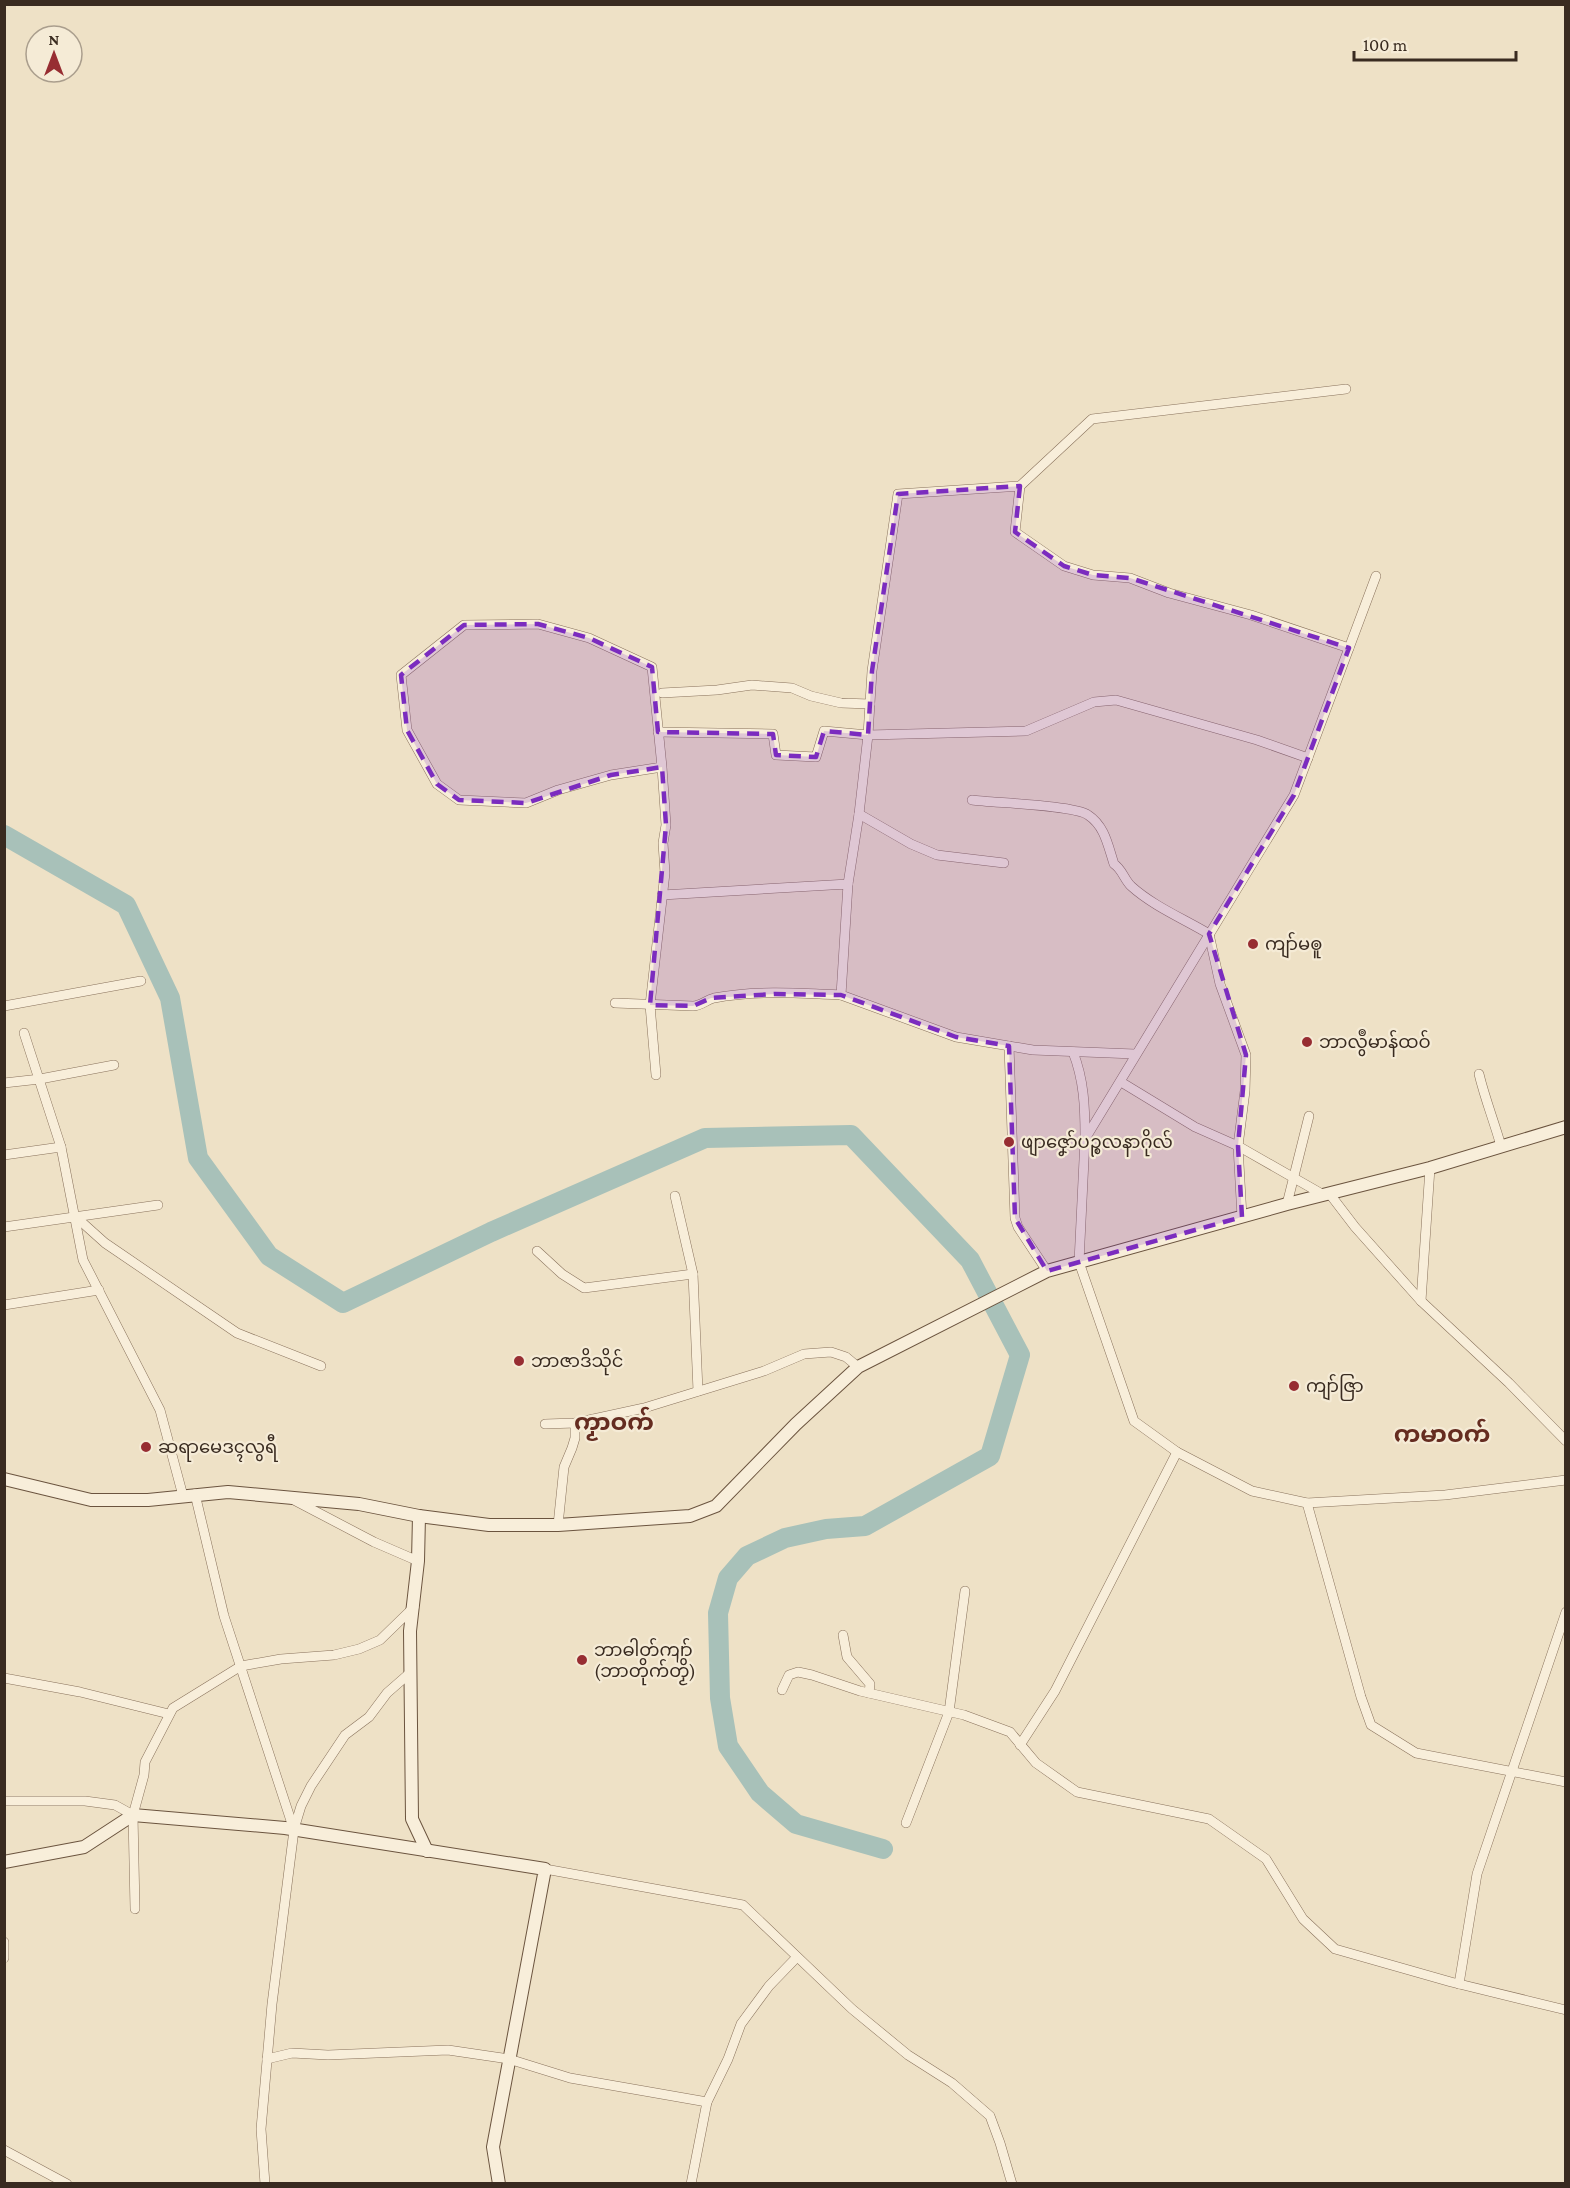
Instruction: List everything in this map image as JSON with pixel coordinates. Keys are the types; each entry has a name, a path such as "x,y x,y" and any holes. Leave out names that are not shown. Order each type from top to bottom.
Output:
{"street":[{"path":"841,995 848,884 868,735 872,671 898,494 1020,486 1092,419 1346,389"},
{"path":"1020,486 1015,532 1064,566 1093,575 1130,578 1169,593 1251,615 1349,648"},
{"path":"1085,1139 1294,795 1376,576"},
{"path":"656,1075 650,1005 665,873 663,843 666,825 662,767 652,667 589,638 538,624 464,625 401,675 407,729 437,784 459,800 526,803 558,790 611,775 662,767"},
{"path":"662,693 717,690 752,685 792,688 811,696 841,703 870,704"},
{"path":"658,732 773,734 776,755 816,757 824,731 868,735 1026,731 1094,702 1116,700 1257,740 1308,758"},
{"path":"972,801 1063,808 1087,814 1103,831 1114,864 1130,885 1209,934 1220,984 1246,1055 1245,1091 1238,1146 1242,1217"},
{"path":"859,814 911,844 937,855 1004,863"},
{"path":"662,895 848,884"},
{"path":"4,1006 141,981"},
{"path":"615,1003 700,1006 711,998 775,994 841,995 956,1037 1033,1050 1135,1054"},
{"path":"24,1034 61,1147 83,1260 160,1410 294,1830"},
{"path":"1009,1046 1015,1218 1018,1227 1047,1271"},
{"path":"1073,1052 1081,1072 1085,1100 1079,1262 1134,1421 1177,1452 1252,1491 1307,1503 1445,1495 1566,1480"},
{"path":"4,1083 40,1079 114,1065"},
{"path":"1479,1074 1501,1146"},
{"path":"1120,1082 1195,1127 1238,1146 1326,1194 1421,1301 1509,1383 1566,1441"},
{"path":"1287,1204 1309,1116"},
{"path":"4,1479 91,1500 139,1500 228,1492 359,1504 419,1516 489,1525 558,1525 690,1516 716,1506 796,1424 858,1367 1047,1271 1287,1204 1430,1168 1566,1127"},
{"path":"4,1155 61,1147"},
{"path":"1421,1301 1430,1168"},
{"path":"675,1196 693,1274 698,1390"},
{"path":"4,1227 158,1205"},
{"path":"76,1217 105,1243 237,1333 321,1366"},
{"path":"537,1251 562,1274 584,1288 693,1274"},
{"path":"4,1305 99,1290"},
{"path":"545,1424 575,1423 644,1408 764,1371 804,1354 831,1352 846,1357 858,1367"},
{"path":"558,1525 564,1467 573,1448 575,1423"},
{"path":"1020,1745 1055,1691 1177,1452"},
{"path":"290,1498 374,1542 418,1561"},
{"path":"1307,1503 1358,1687 1371,1725 1416,1753 1566,1782"},
{"path":"419,1516 418,1561 410,1631 412,1819 427,1851"},
{"path":"906,1823 949,1712 965,1591"},
{"path":"135,1909 133,1815 144,1775 145,1762 172,1708 241,1666 281,1659 334,1655 359,1649 380,1640 414,1606"},
{"path":"1459,1984 1477,1874 1566,1612"},
{"path":"843,1635 847,1657 870,1684 869,1693"},
{"path":"265,2184 261,2129 272,2004 294,1830 301,1806 311,1786 345,1736 369,1717 387,1694 411,1672"},
{"path":"783,1690 789,1675 798,1672 869,1693 964,1715 1010,1732 1035,1763 1077,1792 1209,1819 1266,1859 1302,1920 1335,1949 1459,1984 1566,2010"},
{"path":"4,1678 80,1692 169,1714"},
{"path":"4,1801 86,1801 115,1805 133,1815 294,1830 545,1869 742,1905 852,2008 908,2055 952,2083 990,2116 1012,2184"},
{"path":"4,1862 84,1847 133,1815"},
{"path":"499,2184 493,2147 545,1869"},
{"path":"4,1942 4,1958"},
{"path":"691,2184 707,2102 728,2059 741,2024 769,1986 797,1956"},
{"path":"267,2059 292,2053 328,2055 448,2050 509,2059 570,2078 707,2102"},
{"path":"4,2150 67,2184"},
{"path":"258,2184 264,2172"}],"highlighted area":[{"path":"1020,486 1015,532 1064,566 1093,575 1130,578 1349,648 1294,795 1209,934 1246,1055 1238,1146 1242,1217 1047,1271 1015,1218 1009,1046 956,1037 841,995 775,994 711,998 693,1006 650,1005 666,825 662,767 611,775 526,803 459,800 437,784 407,730 401,675 464,625 538,624 589,638 652,667 658,732 773,734 776,755 816,757 824,731 868,735 872,671 898,494"}],"waterway":[{"path":"4,835 126,905 170,998 198,1158 269,1256 343,1303 491,1232 705,1138 851,1135 970,1260 1020,1355 990,1456 865,1526 826,1529 785,1538 747,1556 728,1578 718,1613 720,1698 728,1746 760,1793 796,1824 883,1849"}],"place":[{"name":"ကျာ်မၜူ","path":"1253,944"},
{"name":"ဘာလွဳမာန်ထဝ်","path":"1307,1042"},
{"name":"ဖျာဇၞော်ပဉ္စလနာဂိုလ်","path":"1009,1142"},
{"name":"ဘာဇာဒိသိုင်","path":"519,1361"},
{"name":"ကျာ်ဇြာ","path":"1294,1386"},
{"name":"ဆရာမေဒၚလွရီ","path":"146,1447"},
{"name":"ဘာဓါတ်ကျာ် (ဘာတိုက်တၟိ)","path":"582,1660"}],"district":[{"name":"ကၟာဝက်","path":"614,1421"},
{"name":"ကမာဝက်","path":"1442,1433"}]}
